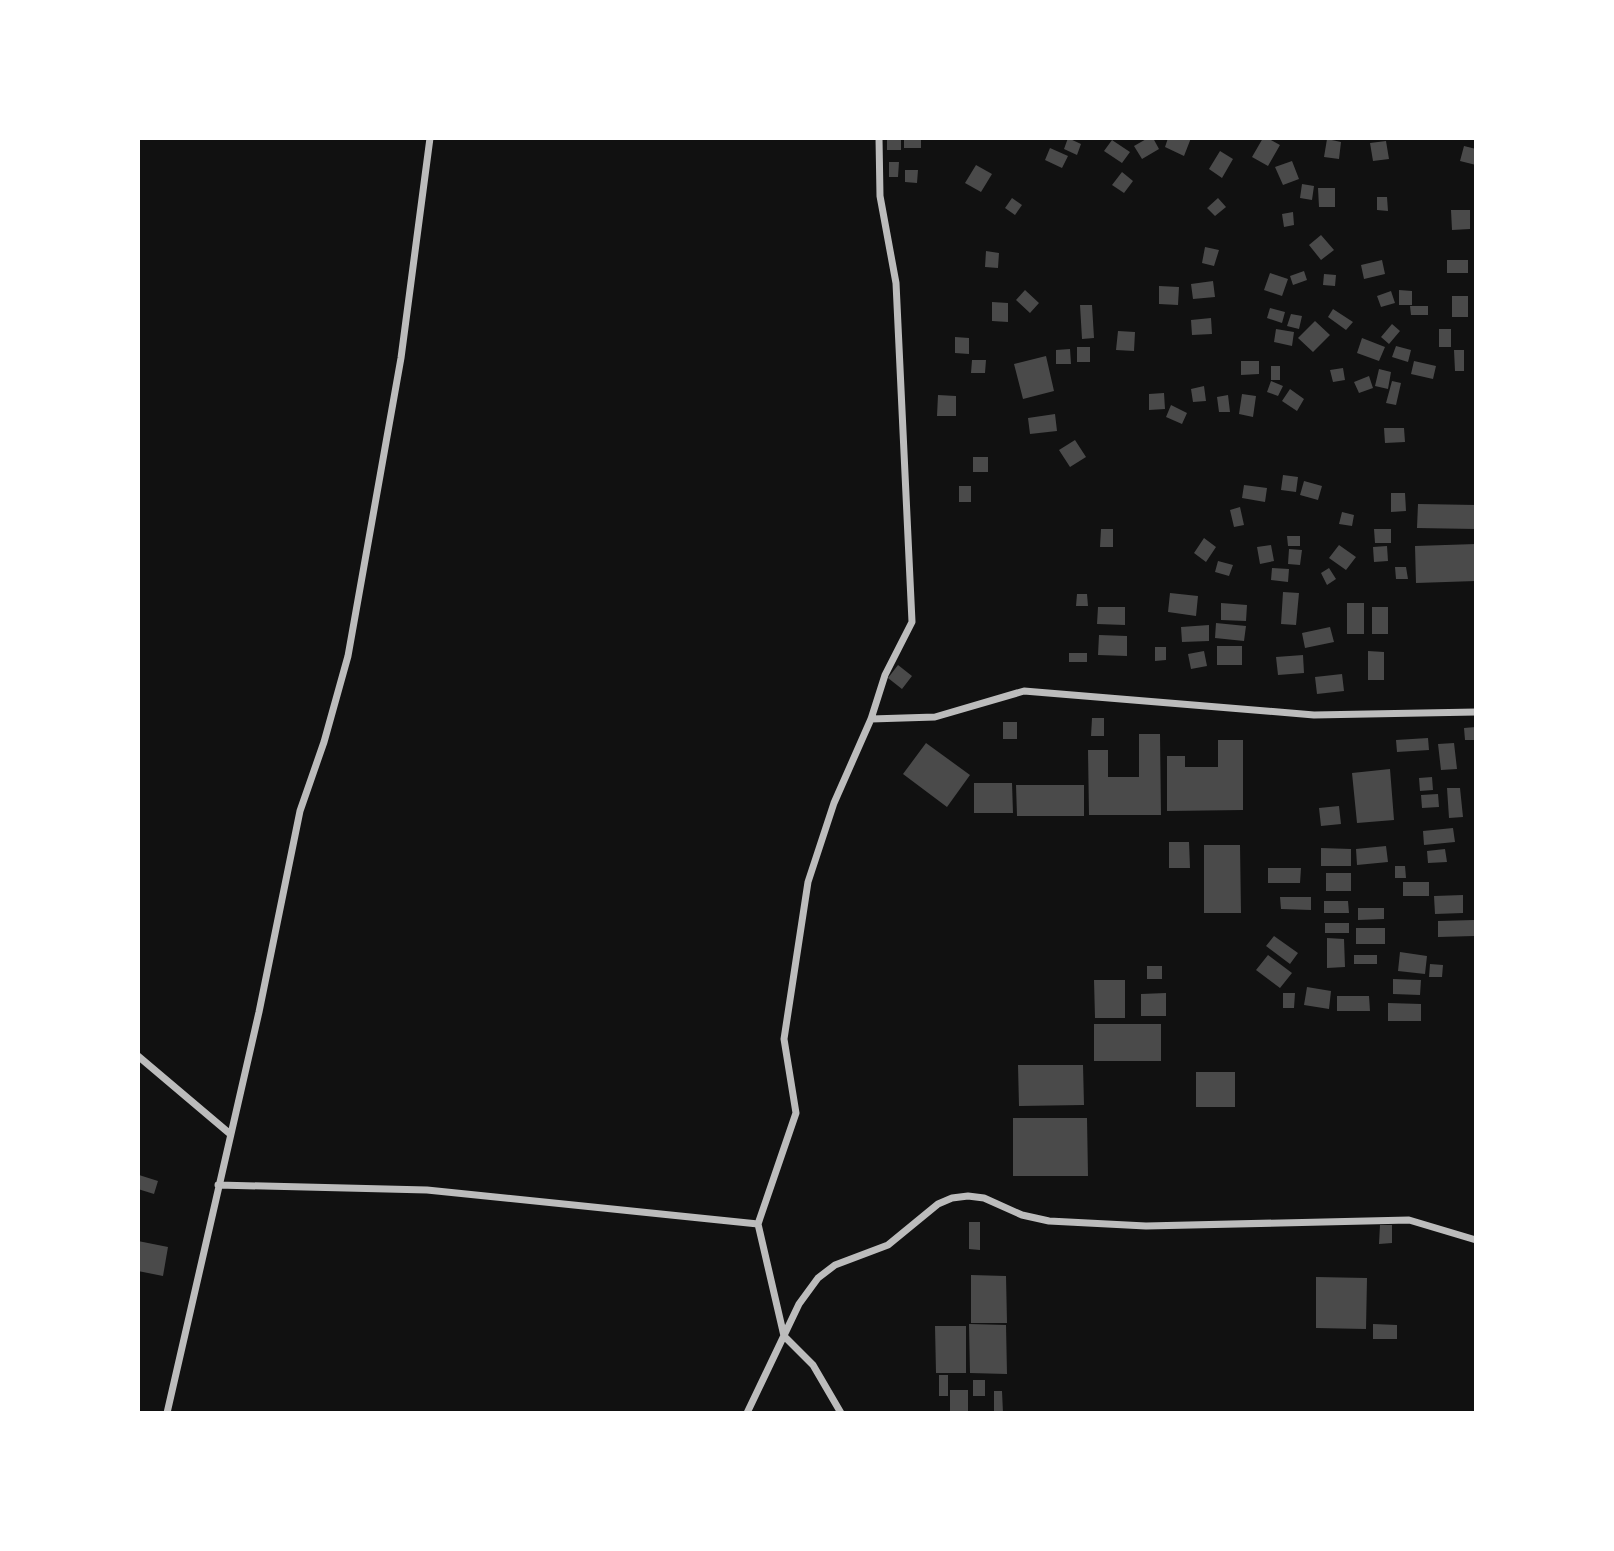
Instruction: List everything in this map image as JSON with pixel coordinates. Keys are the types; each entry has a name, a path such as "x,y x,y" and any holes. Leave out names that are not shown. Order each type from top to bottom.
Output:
{"street":[{"path":"167,1413 229,1133 259,1012 300,811 324,742 348,656 401,358 430,138"},
{"path":"841,1413 813,1365 784,1336 758,1224 796,1113 784,1038 808,882 834,803 871,719 885,674 912,622 896,283 880,196 879,138"},
{"path":"871,719 935,717 1024,691 1314,715 1476,712"},
{"path":"138,1056 229,1133"},
{"path":"218,1185 427,1191 758,1224"},
{"path":"747,1413 799,1304 818,1278 835,1265 888,1245 938,1205 952,1198 984,1198 1022,1215 1049,1221 1146,1226 1409,1220 1476,1240"}],"building":[{"path":"887,138 901,138 901,150 887,150"},
{"path":"904,138 921,138 921,148 904,148"},
{"path":"1068,138 1081,144 1077,155 1064,149"},
{"path":"1153,138 1159,149 1142,159 1134,146"},
{"path":"1168,138 1191,138 1184,156 1165,147"},
{"path":"1263,138 1280,145 1268,166 1252,157"},
{"path":"1327,139 1341,142 1339,159 1324,157"},
{"path":"1112,140 1130,152 1122,163 1104,151"},
{"path":"1386,141 1389,159 1373,161 1370,143"},
{"path":"1464,146 1476,149 1476,165 1460,161"},
{"path":"1050,148 1068,156 1062,168 1045,160"},
{"path":"1220,151 1233,159 1222,178 1209,169"},
{"path":"1292,161 1299,179 1283,185 1275,167"},
{"path":"889,162 899,162 898,177 889,177"},
{"path":"976,165 992,174 981,192 965,183"},
{"path":"905,170 918,170 917,183 905,182"},
{"path":"1122,172 1133,181 1124,193 1112,185"},
{"path":"1302,184 1314,186 1312,200 1300,198"},
{"path":"1318,188 1335,188 1335,207 1319,207"},
{"path":"1377,197 1387,197 1388,211 1377,210"},
{"path":"1012,198 1022,205 1015,215 1005,208"},
{"path":"1218,198 1226,207 1215,216 1207,208"},
{"path":"1451,210 1470,210 1470,229 1452,230"},
{"path":"1293,212 1294,225 1284,227 1282,214"},
{"path":"1321,235 1334,250 1321,260 1309,245"},
{"path":"1205,247 1219,250 1214,266 1202,263"},
{"path":"986,251 999,253 998,268 985,267"},
{"path":"1382,260 1385,274 1364,279 1361,265"},
{"path":"1447,260 1468,260 1468,273 1447,273"},
{"path":"1304,271 1307,280 1293,285 1290,276"},
{"path":"1270,273 1288,279 1282,296 1264,290"},
{"path":"1324,274 1336,275 1335,286 1323,285"},
{"path":"1213,281 1215,297 1193,299 1191,284"},
{"path":"1159,286 1179,287 1178,305 1159,304"},
{"path":"1025,290 1039,303 1030,313 1016,300"},
{"path":"1399,290 1412,291 1412,305 1399,305"},
{"path":"1391,291 1395,303 1381,307 1377,296"},
{"path":"1452,296 1468,296 1468,317 1452,317"},
{"path":"992,302 1008,303 1008,322 992,321"},
{"path":"1080,305 1092,305 1094,338 1082,339"},
{"path":"1410,306 1428,306 1428,315 1411,315"},
{"path":"1270,308 1285,312 1282,323 1267,318"},
{"path":"1333,309 1353,322 1346,330 1328,317"},
{"path":"1291,314 1302,316 1299,329 1287,326"},
{"path":"1211,318 1212,334 1192,335 1191,320"},
{"path":"1315,321 1330,335 1313,352 1298,338"},
{"path":"1392,324 1400,331 1389,344 1381,337"},
{"path":"1276,329 1294,332 1292,346 1274,342"},
{"path":"1439,329 1451,329 1451,347 1439,347"},
{"path":"1118,331 1135,332 1134,351 1116,350"},
{"path":"955,337 969,338 969,354 955,353"},
{"path":"1362,338 1385,347 1379,361 1357,353"},
{"path":"1396,346 1411,350 1408,362 1392,357"},
{"path":"1077,347 1090,347 1090,362 1077,362"},
{"path":"1070,349 1071,364 1056,364 1056,350"},
{"path":"1454,350 1464,350 1464,371 1455,371"},
{"path":"1046,356 1054,391 1023,399 1014,364"},
{"path":"972,360 986,360 985,373 971,373"},
{"path":"1241,361 1259,361 1259,374 1241,375"},
{"path":"1414,361 1436,366 1433,379 1411,374"},
{"path":"1271,366 1280,366 1280,380 1271,380"},
{"path":"1343,368 1345,380 1333,382 1330,370"},
{"path":"1379,369 1391,372 1388,389 1375,386"},
{"path":"1369,376 1373,388 1359,393 1354,382"},
{"path":"1271,381 1283,386 1278,396 1267,392"},
{"path":"1392,381 1401,383 1396,405 1386,403"},
{"path":"1204,386 1206,401 1193,402 1191,389"},
{"path":"1290,389 1304,399 1297,411 1282,401"},
{"path":"1164,393 1165,409 1149,410 1149,394"},
{"path":"1242,394 1256,396 1253,417 1239,414"},
{"path":"938,395 956,396 956,416 937,416"},
{"path":"1228,395 1230,412 1219,412 1217,397"},
{"path":"1171,405 1187,413 1182,424 1166,417"},
{"path":"1055,414 1057,431 1030,434 1028,418"},
{"path":"1384,428 1404,428 1405,442 1385,443"},
{"path":"1075,440 1086,457 1070,467 1059,450"},
{"path":"973,457 988,457 988,472 973,472"},
{"path":"1283,475 1298,477 1296,492 1281,490"},
{"path":"1304,481 1322,486 1318,500 1300,495"},
{"path":"1244,485 1267,488 1265,502 1242,498"},
{"path":"959,486 971,486 971,502 959,502"},
{"path":"1391,493 1405,493 1406,511 1391,512"},
{"path":"1418,504 1476,505 1476,529 1417,528"},
{"path":"1240,507 1244,525 1234,527 1230,510"},
{"path":"1342,512 1354,515 1352,526 1339,524"},
{"path":"1101,529 1113,529 1113,547 1100,547"},
{"path":"1374,529 1391,529 1391,543 1375,543"},
{"path":"1287,536 1300,536 1300,546 1288,546"},
{"path":"1204,538 1216,547 1206,562 1194,553"},
{"path":"1476,544 1476,581 1416,583 1415,546"},
{"path":"1271,545 1274,561 1260,564 1257,547"},
{"path":"1339,545 1356,557 1346,570 1329,558"},
{"path":"1387,546 1388,561 1374,562 1373,547"},
{"path":"1289,549 1302,550 1300,565 1288,564"},
{"path":"1218,561 1233,565 1229,576 1215,572"},
{"path":"1395,567 1406,567 1408,579 1396,579"},
{"path":"1272,568 1289,569 1288,582 1271,580"},
{"path":"1329,568 1336,579 1327,585 1321,573"},
{"path":"1283,592 1299,593 1296,625 1281,624"},
{"path":"1170,593 1198,596 1196,616 1168,612"},
{"path":"1077,594 1087,594 1088,606 1076,606"},
{"path":"1221,603 1247,605 1246,621 1221,620"},
{"path":"1347,603 1364,603 1364,634 1347,634"},
{"path":"1098,607 1125,607 1125,625 1097,624"},
{"path":"1372,607 1388,607 1388,634 1372,634"},
{"path":"1216,623 1246,626 1244,641 1215,638"},
{"path":"1209,625 1209,641 1182,642 1181,627"},
{"path":"1330,627 1334,642 1305,648 1302,633"},
{"path":"1099,635 1127,636 1127,656 1098,655"},
{"path":"1217,646 1242,646 1242,665 1217,665"},
{"path":"1155,647 1166,647 1166,660 1155,661"},
{"path":"1204,651 1207,666 1191,669 1188,654"},
{"path":"1368,651 1384,652 1384,680 1368,680"},
{"path":"1069,653 1087,653 1087,662 1069,662"},
{"path":"1303,655 1304,673 1278,675 1276,657"},
{"path":"898,665 912,676 902,689 888,678"},
{"path":"1342,674 1344,691 1317,694 1315,677"},
{"path":"1092,718 1104,718 1104,736 1091,736"},
{"path":"1003,722 1017,722 1017,739 1003,739"},
{"path":"1476,727 1476,740 1465,740 1464,728"},
{"path":"1139,734 1160,734 1161,815 1089,815 1088,750 1108,750 1108,777 1139,777"},
{"path":"1428,738 1429,750 1397,752 1396,740"},
{"path":"1218,740 1243,740 1243,810 1167,811 1167,756 1185,756 1185,767 1218,767"},
{"path":"926,743 970,775 947,807 903,774"},
{"path":"1454,743 1457,769 1441,770 1438,744"},
{"path":"1390,769 1394,820 1357,823 1352,773"},
{"path":"1432,777 1433,790 1420,791 1419,778"},
{"path":"974,783 1012,783 1013,813 974,813"},
{"path":"1016,785 1084,785 1084,816 1017,816"},
{"path":"1447,788 1460,788 1463,817 1449,818"},
{"path":"1438,794 1439,807 1422,808 1421,795"},
{"path":"1339,806 1341,824 1321,826 1319,808"},
{"path":"1453,828 1455,842 1424,845 1423,831"},
{"path":"1169,842 1189,842 1190,868 1169,868"},
{"path":"1204,845 1240,845 1241,913 1204,913"},
{"path":"1386,846 1388,862 1357,865 1356,849"},
{"path":"1321,848 1351,849 1351,866 1321,866"},
{"path":"1445,849 1447,862 1428,863 1427,851"},
{"path":"1395,866 1405,866 1406,878 1395,878"},
{"path":"1268,868 1301,868 1300,883 1268,883"},
{"path":"1326,873 1351,873 1351,891 1326,891"},
{"path":"1403,882 1429,882 1429,896 1403,896"},
{"path":"1463,895 1463,913 1435,914 1434,896"},
{"path":"1280,897 1311,897 1311,910 1281,909"},
{"path":"1324,901 1348,901 1349,913 1324,913"},
{"path":"1358,908 1384,908 1384,919 1358,920"},
{"path":"1474,920 1474,936 1438,937 1438,921"},
{"path":"1325,923 1349,923 1349,933 1325,933"},
{"path":"1356,928 1385,928 1385,944 1356,944"},
{"path":"1274,936 1298,953 1290,964 1266,946"},
{"path":"1327,938 1344,939 1345,967 1327,968"},
{"path":"1400,952 1427,956 1425,974 1398,971"},
{"path":"1268,955 1292,973 1280,988 1256,970"},
{"path":"1354,955 1377,955 1377,964 1354,964"},
{"path":"1430,964 1443,965 1442,977 1429,977"},
{"path":"1147,966 1162,966 1162,979 1147,979"},
{"path":"1393,979 1421,980 1420,995 1393,994"},
{"path":"1094,980 1125,980 1125,1018 1095,1018"},
{"path":"1307,987 1331,991 1329,1009 1304,1005"},
{"path":"1166,993 1166,1016 1141,1016 1141,994"},
{"path":"1283,993 1295,993 1294,1008 1283,1008"},
{"path":"1337,996 1369,996 1370,1011 1337,1011"},
{"path":"1388,1003 1421,1004 1421,1021 1388,1021"},
{"path":"1094,1024 1161,1024 1161,1061 1094,1061"},
{"path":"1018,1065 1083,1065 1084,1105 1019,1106"},
{"path":"1196,1072 1235,1072 1235,1107 1196,1107"},
{"path":"1013,1118 1087,1118 1088,1176 1013,1176"},
{"path":"139,1175 158,1181 154,1194 138,1189"},
{"path":"969,1222 980,1222 980,1250 969,1249"},
{"path":"1380,1225 1392,1225 1392,1243 1379,1244"},
{"path":"138,1241 168,1247 163,1276 138,1271"},
{"path":"971,1275 1006,1276 1007,1323 971,1323"},
{"path":"1316,1277 1367,1278 1366,1329 1316,1328"},
{"path":"969,1324 1006,1325 1007,1374 970,1373"},
{"path":"1373,1324 1397,1325 1397,1339 1373,1339"},
{"path":"935,1326 966,1326 966,1373 936,1373"},
{"path":"939,1375 948,1375 948,1396 939,1396"},
{"path":"973,1380 985,1380 985,1396 973,1396"},
{"path":"950,1390 968,1390 968,1413 950,1413"},
{"path":"994,1391 1002,1391 1003,1413 994,1413"}]}
